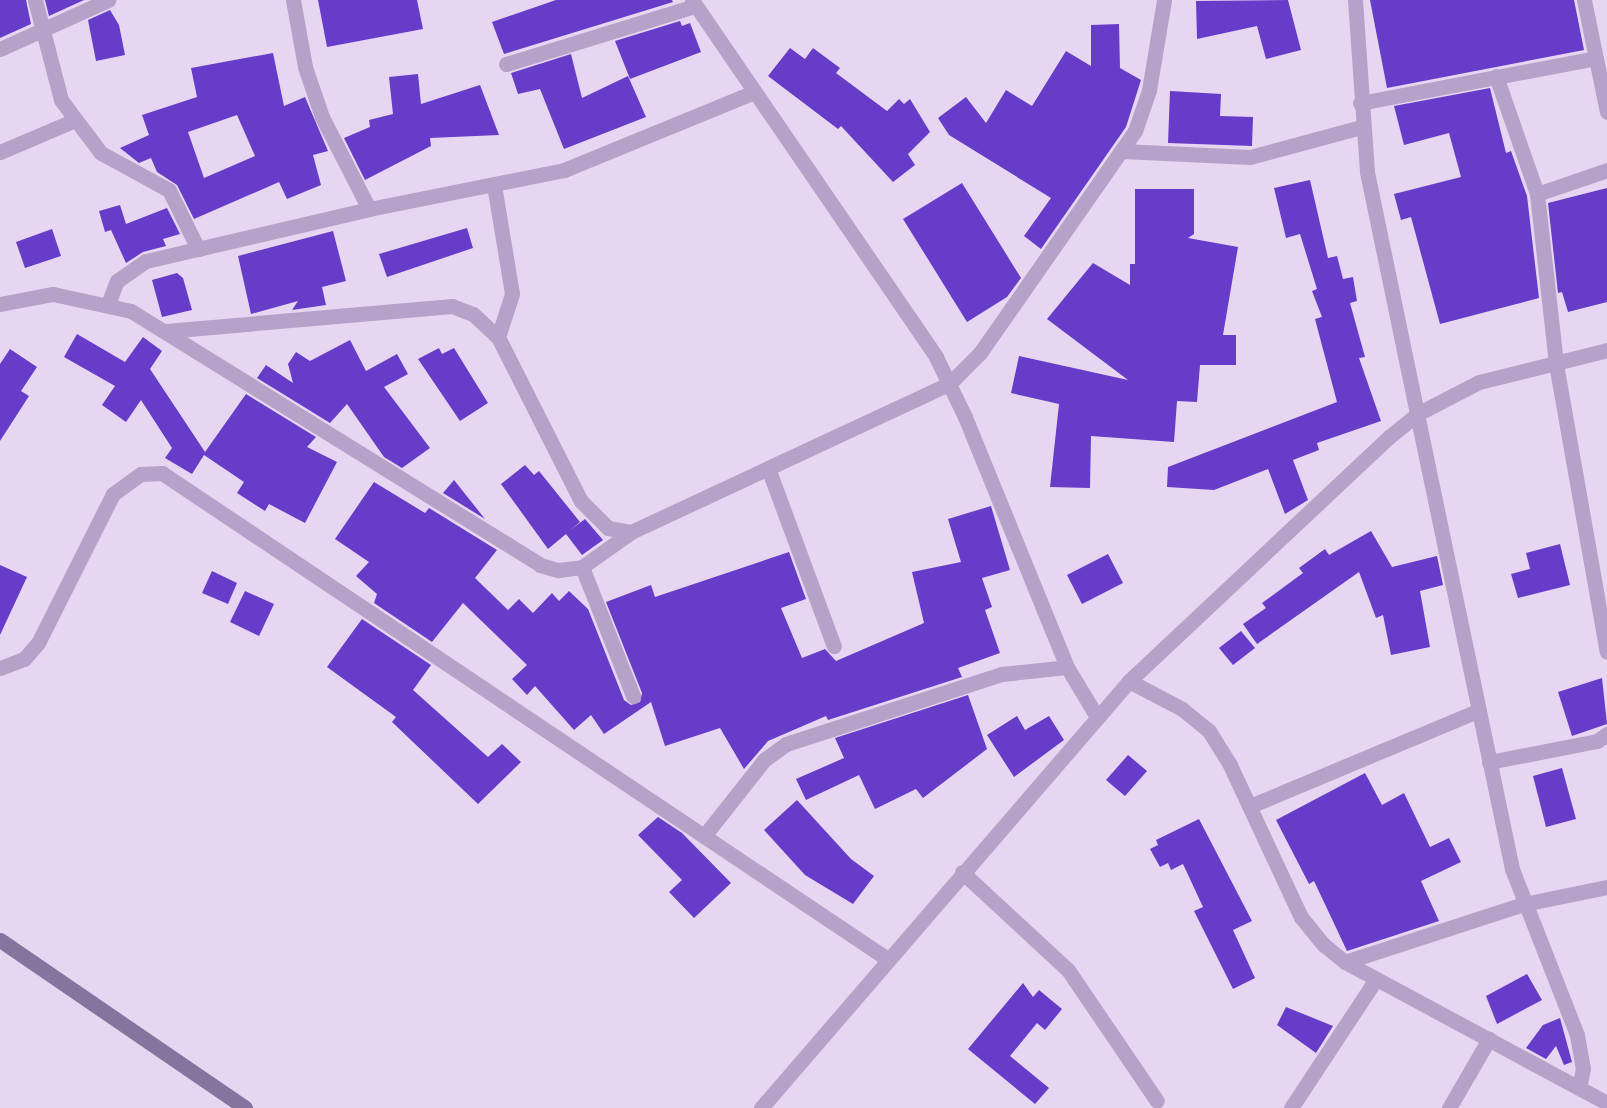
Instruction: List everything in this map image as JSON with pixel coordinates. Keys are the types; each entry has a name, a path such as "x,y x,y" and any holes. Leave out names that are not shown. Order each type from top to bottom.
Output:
{"street":[{"path":"35,0 46,32 54,84 75,120 116,165 169,190 198,249"},
{"path":"0,49 46,32 73,14 108,0"},
{"path":"293,0 305,67 322,117 369,209"},
{"path":"0,304 53,294 108,304 166,331 540,565 558,570 582,567 631,532 950,383 1005,320 1122,151 1149,90 1164,0"},
{"path":"1355,0 1361,127 1416,414 1512,869 1577,1035 1583,1068 1579,1088"},
{"path":"1584,0 1607,112"},
{"path":"506,64 694,3 913,321 950,383 1067,667 1097,717"},
{"path":"1360,104 1596,58"},
{"path":"1496,76 1537,194 1556,364 1604,623 1607,652"},
{"path":"108,304 117,281 129,269 198,249 369,209 494,185 596,160 754,92"},
{"path":"0,152 75,120"},
{"path":"1122,151 1250,157 1361,127"},
{"path":"1537,194 1607,170"},
{"path":"494,185 512,294 498,337"},
{"path":"166,331 452,306 474,314 498,337 581,501 608,528 631,532"},
{"path":"761,1108 886,958 1128,681 1416,414 1479,382 1607,350"},
{"path":"768,468 834,646"},
{"path":"0,668 24,659 38,643 112,494 141,474 162,473 886,958"},
{"path":"582,567 633,696"},
{"path":"705,836 742,785 786,744 1002,674 1067,667"},
{"path":"1128,681 1182,709 1209,731 1250,806 1301,917 1345,962 1607,1103"},
{"path":"1250,806 1479,710"},
{"path":"1490,762 1597,741 1607,734"},
{"path":"962,872 1068,970 1157,1101"},
{"path":"1345,962 1524,904 1607,887"},
{"path":"0,940 245,1108"},
{"path":"1291,1108 1376,979"},
{"path":"1449,1108 1489,1039"}],"building":[{"path":"0,0 26,0 31,24 0,38"},
{"path":"45,0 84,0 49,16"},
{"path":"318,0 417,0 423,29 327,47"},
{"path":"556,0 672,0 673,2 504,54 492,22"},
{"path":"1288,0 1301,50 1266,59 1257,26 1197,39 1196,1"},
{"path":"1370,0 1574,0 1584,50 1387,88"},
{"path":"110,10 119,25 125,55 96,61 88,20"},
{"path":"680,21 682,26 690,23 701,52 630,79 615,41"},
{"path":"1119,24 1120,68 1141,80 1126,127 1041,249 1024,236 1051,198 949,135 938,118 966,97 986,123 1006,90 1032,106 1066,51 1091,66 1091,25"},
{"path":"790,48 805,59 813,48 840,68 836,73 887,111 899,99 904,104 910,99 930,132 908,154 915,165 893,182 841,126 838,129 768,76"},
{"path":"273,53 284,106 305,97 328,151 313,155 321,185 287,199 279,182 194,219 177,185 157,172 151,158 139,163 120,148 149,135 142,115 197,97 191,68","holes":["237,115 255,156 204,178 188,132"]},
{"path":"571,54 582,98 628,76 646,117 564,149 540,89 518,94 511,73"},
{"path":"418,74 421,104 480,85 499,135 430,138 431,146 365,180 344,138 370,127 369,120 393,114 389,77"},
{"path":"1490,88 1506,153 1511,151 1527,196 1539,298 1440,324 1411,217 1401,220 1394,194 1461,177 1449,133 1404,145 1394,106"},
{"path":"1170,91 1221,94 1220,116 1253,117 1252,146 1168,143"},
{"path":"1310,180 1328,258 1337,256 1343,279 1353,277 1357,301 1350,303 1365,357 1359,358 1381,421 1317,443 1319,450 1293,460 1308,500 1285,514 1268,469 1214,490 1167,487 1168,467 1337,402 1315,319 1322,317 1312,291 1317,289 1300,234 1286,238 1274,188"},
{"path":"962,183 1021,278 1007,297 967,322 903,219"},
{"path":"1607,188 1607,302 1568,312 1562,292 1558,293 1548,203"},
{"path":"1135,189 1194,189 1194,234 1188,238 1238,247 1223,335 1236,335 1236,365 1200,365 1197,402 1177,401 1174,442 1091,436 1090,488 1050,487 1059,404 1011,393 1019,356 1128,380 1047,319 1093,263 1130,285 1130,264 1135,264"},
{"path":"120,205 126,224 167,208 180,234 163,239 166,246 143,252 126,263 111,230 105,232 99,211"},
{"path":"467,228 473,248 387,277 379,254"},
{"path":"52,229 61,256 25,268 16,242"},
{"path":"333,231 346,281 322,287 326,305 292,310 298,301 251,314 238,256"},
{"path":"177,273 183,278 192,310 162,317 152,280"},
{"path":"77,334 125,362 143,337 162,351 150,369 205,452 246,394 316,437 307,447 337,462 305,523 269,504 265,511 237,493 244,482 204,455 192,474 165,458 172,448 141,400 126,422 102,405 115,386 64,357"},
{"path":"350,340 366,371 397,354 408,374 384,387 430,448 402,468 384,457 347,404 330,423 257,378 266,365 293,383 288,364 296,352 310,361"},
{"path":"439,348 442,354 454,348 488,403 460,421 418,359"},
{"path":"10,349 37,367 21,391 29,396 0,441 0,364"},
{"path":"525,465 534,475 539,471 580,522 569,531 585,519 603,540 582,555 566,534 548,549 501,484"},
{"path":"454,480 485,519 443,493"},
{"path":"374,482 425,513 429,508 497,550 475,578 508,610 519,599 533,613 552,593 559,601 569,591 588,609 624,700 631,705 640,702 642,693 606,602 651,585 655,597 789,552 806,599 781,608 802,658 825,649 836,661 924,623 912,572 961,562 948,519 991,506 1010,570 982,578 992,607 985,610 1000,653 958,668 962,677 828,720 826,716 768,741 744,769 720,728 665,746 651,702 604,734 591,715 574,730 535,686 527,695 512,679 527,665 463,603 432,642 374,603 377,594 356,576 369,562 335,539"},
{"path":"1371,531 1392,567 1437,556 1443,585 1420,591 1430,647 1391,655 1383,615 1376,618 1359,572 1257,644 1243,624 1266,608 1262,603 1303,573 1299,568 1325,549 1329,555"},
{"path":"1560,544 1570,585 1518,598 1511,574 1530,569 1526,553"},
{"path":"1108,554 1123,583 1082,604 1067,575"},
{"path":"0,565 27,577 0,635"},
{"path":"212,571 237,583 228,604 202,593"},
{"path":"245,591 274,604 259,636 230,622"},
{"path":"362,619 431,665 413,690 488,757 502,744 521,762 478,804 392,722 396,717 327,667"},
{"path":"1241,631 1255,648 1233,665 1219,648"},
{"path":"1602,678 1607,724 1572,736 1558,692"},
{"path":"968,695 987,749 923,798 916,789 875,809 859,775 806,800 796,779 844,758 835,738"},
{"path":"1017,716 1025,730 1049,716 1064,740 1014,777 987,735"},
{"path":"1128,755 1147,771 1125,796 1106,780"},
{"path":"1562,768 1576,819 1546,827 1533,776"},
{"path":"1365,773 1382,805 1404,793 1430,847 1449,838 1461,862 1421,881 1439,921 1347,951 1314,881 1309,884 1276,820"},
{"path":"797,800 851,859 874,876 853,904 805,875 764,830"},
{"path":"658,817 682,833 731,883 694,918 669,892 682,880 638,835"},
{"path":"1199,819 1252,921 1233,930 1255,978 1233,989 1194,911 1203,907 1183,864 1171,870 1168,863 1160,867 1150,849 1158,845 1156,840"},
{"path":"1527,974 1542,1000 1497,1024 1486,996"},
{"path":"1023,983 1033,997 1039,990 1062,1009 1045,1030 1037,1023 1010,1056 1049,1088 1035,1104 968,1049"},
{"path":"1286,1007 1333,1026 1316,1053 1277,1025"},
{"path":"1560,1018 1572,1062 1564,1065 1556,1046 1546,1059 1526,1048 1543,1025"}]}
